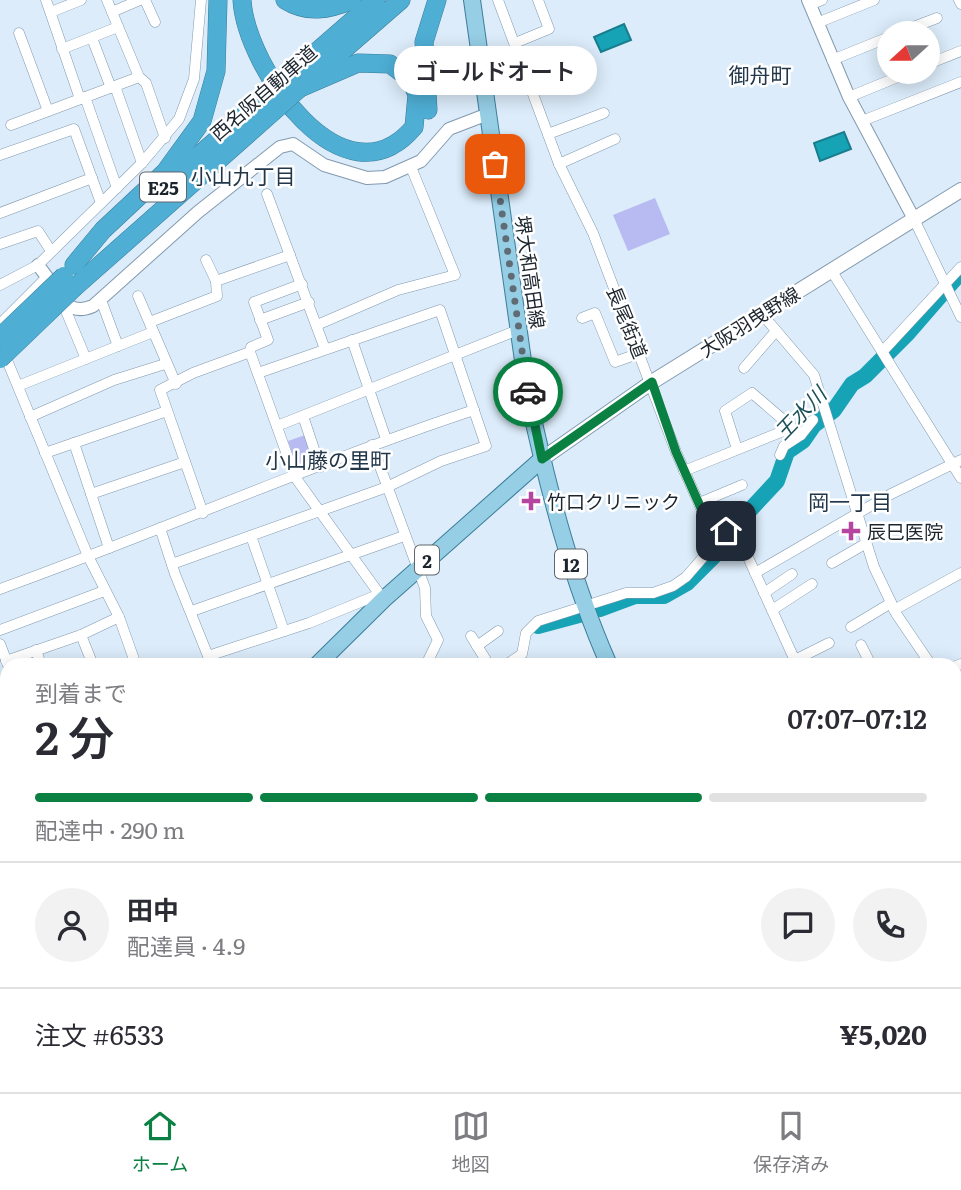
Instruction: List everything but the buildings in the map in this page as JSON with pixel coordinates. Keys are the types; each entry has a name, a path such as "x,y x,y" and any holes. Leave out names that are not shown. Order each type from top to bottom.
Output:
{"highway":[{"path":"65,277 103,230 165,172 202,121 216,71 218,0"},
{"path":"235,0 239,28 248,49 277,97 307,134 325,149 347,158 379,161 406,149 421,133 426,121 429,105 424,42 437,0"},
{"path":"242,0 243,15 257,52 283,94 321,136 354,152 372,154 389,150 414,127 417,95 411,80 390,64 358,63 295,81"},
{"path":"285,0 303,8 319,10 352,0"},
{"name":"西名阪自動車道","path":"0,337 65,277 268,106 376,0"},
{"name":"西名阪自動車道","path":"295,81 401,0"},
{"name":"西名阪自動車道","path":"4,360 65,277"}],"main road":[{"name":"堺大和高田線","path":"472,0 518,330 542,459 586,607 607,658"},
{"name":"大阪羽曳野線","path":"542,459 652,382 961,190"},
{"name":"2","path":"324,658 382,597 542,459"}],"street":[{"path":"46,0 62,50 117,188"},
{"path":"51,12 81,0"},
{"path":"107,0 139,77 146,83 165,138"},
{"path":"112,12 143,0 155,22"},
{"path":"0,285 38,265 142,163 179,119 194,79 201,0"},
{"name":"長尾街道","path":"498,0 559,164 593,233 684,471 709,521 741,542 794,658"},
{"path":"514,43 549,29 538,0"},
{"path":"817,23 874,0"},
{"path":"813,2 817,23 849,97 914,219 961,317"},
{"path":"929,21 937,18"},
{"path":"62,50 118,27"},
{"path":"19,33 48,111"},
{"path":"92,38 142,163"},
{"path":"832,60 877,42"},
{"path":"940,60 961,51"},
{"path":"12,125 139,77"},
{"path":"862,121 961,82"},
{"path":"849,97 881,84"},
{"path":"548,134 604,113"},
{"path":"65,305 87,309 101,300 198,212 287,144 300,148 324,165 367,178 385,177 421,161 449,129 488,114"},
{"path":"0,155 74,129 101,203"},
{"path":"559,164 615,139"},
{"path":"317,325 398,290 455,275 411,167"},
{"path":"0,213 92,178"},
{"path":"267,194 325,349"},
{"path":"0,244 38,230 51,251"},
{"path":"216,281 290,255"},
{"path":"18,386 118,346 217,296 216,281 206,260"},
{"path":"38,265 65,277"},
{"path":"883,351 925,309 944,283 961,267"},
{"path":"831,270 958,462 961,478"},
{"path":"65,277 65,305 86,359"},
{"path":"0,324 65,277"},
{"path":"160,528 208,656 382,597 295,477 250,352 251,347 268,340 254,302 302,284"},
{"path":"138,296 165,364 176,384"},
{"path":"101,300 118,346"},
{"path":"260,320 309,302"},
{"path":"0,370 4,360 65,305"},
{"path":"172,564 387,487 441,461 486,446 440,310 258,373"},
{"path":"582,318 595,313 615,362 640,353"},
{"path":"762,314 814,375 831,421 865,544 893,606 926,658"},
{"path":"276,426 518,330"},
{"path":"744,368 776,331"},
{"path":"352,340 386,439"},
{"path":"0,344 4,360 18,386 88,556 119,617 134,658"},
{"path":"203,513 160,390 193,373 250,352"},
{"path":"30,417 114,380 165,364"},
{"path":"737,449 725,411 752,393 801,435"},
{"path":"0,589 203,513 386,439 474,410"},
{"path":"45,453 167,411"},
{"path":"303,416 320,467"},
{"path":"780,454 784,446 801,435 813,420"},
{"path":"684,471 791,428"},
{"path":"74,443 109,548"},
{"path":"372,446 416,570 425,588 426,616 438,640 429,658"},
{"path":"91,494 185,462"},
{"path":"755,573 856,514 958,462"},
{"path":"699,503 742,485"},
{"path":"516,658 522,654 530,626 626,593 653,593 673,586 686,577 729,533"},
{"path":"251,536 284,631"},
{"path":"192,611 269,586 404,536"},
{"path":"832,563 865,544"},
{"path":"852,627 961,573"},
{"path":"764,593 792,574"},
{"path":"772,610 812,584"},
{"path":"0,630 104,591"},
{"path":"18,658 81,635 119,617"},
{"path":"477,646 498,631"},
{"path":"81,635 90,658"},
{"path":"471,636 485,658"},
{"path":"803,658 829,643"},
{"path":"860,645 867,658"},
{"path":"36,650 39,658"}],"shaded area":[{"path":"624,24 631,40 601,52 594,37"},
{"path":"844,132 851,149 820,161 814,143"},
{"path":"655,198 670,234 628,251 613,215"},
{"path":"305,435 315,461 314,465 298,469 288,441"}],"waterway":[{"name":"王水川","path":"600,609 635,596 664,596 687,583 720,550 736,525 777,481 787,452 803,441 814,425 834,410 852,384 865,376 908,333 954,280"},
{"name":"王水川","path":"538,626 579,615"}],"way so far":[{"path":"495,164 528,392"}],"place":[{"name":"ゴールドオート","path":"495,164"},
{"name":"竹口クリニック","path":"531,501"},
{"name":"辰巳医院","path":"851,531"}],"district":[{"name":"御舟町","path":"760,73"},
{"name":"小山九丁目","path":"243,174"},
{"name":"小山藤の里町","path":"328,458"},
{"name":"岡一丁目","path":"850,500"}],"route":[{"path":"528,392 542,459 555,447 652,382 676,452 704,515 726,531"}]}
